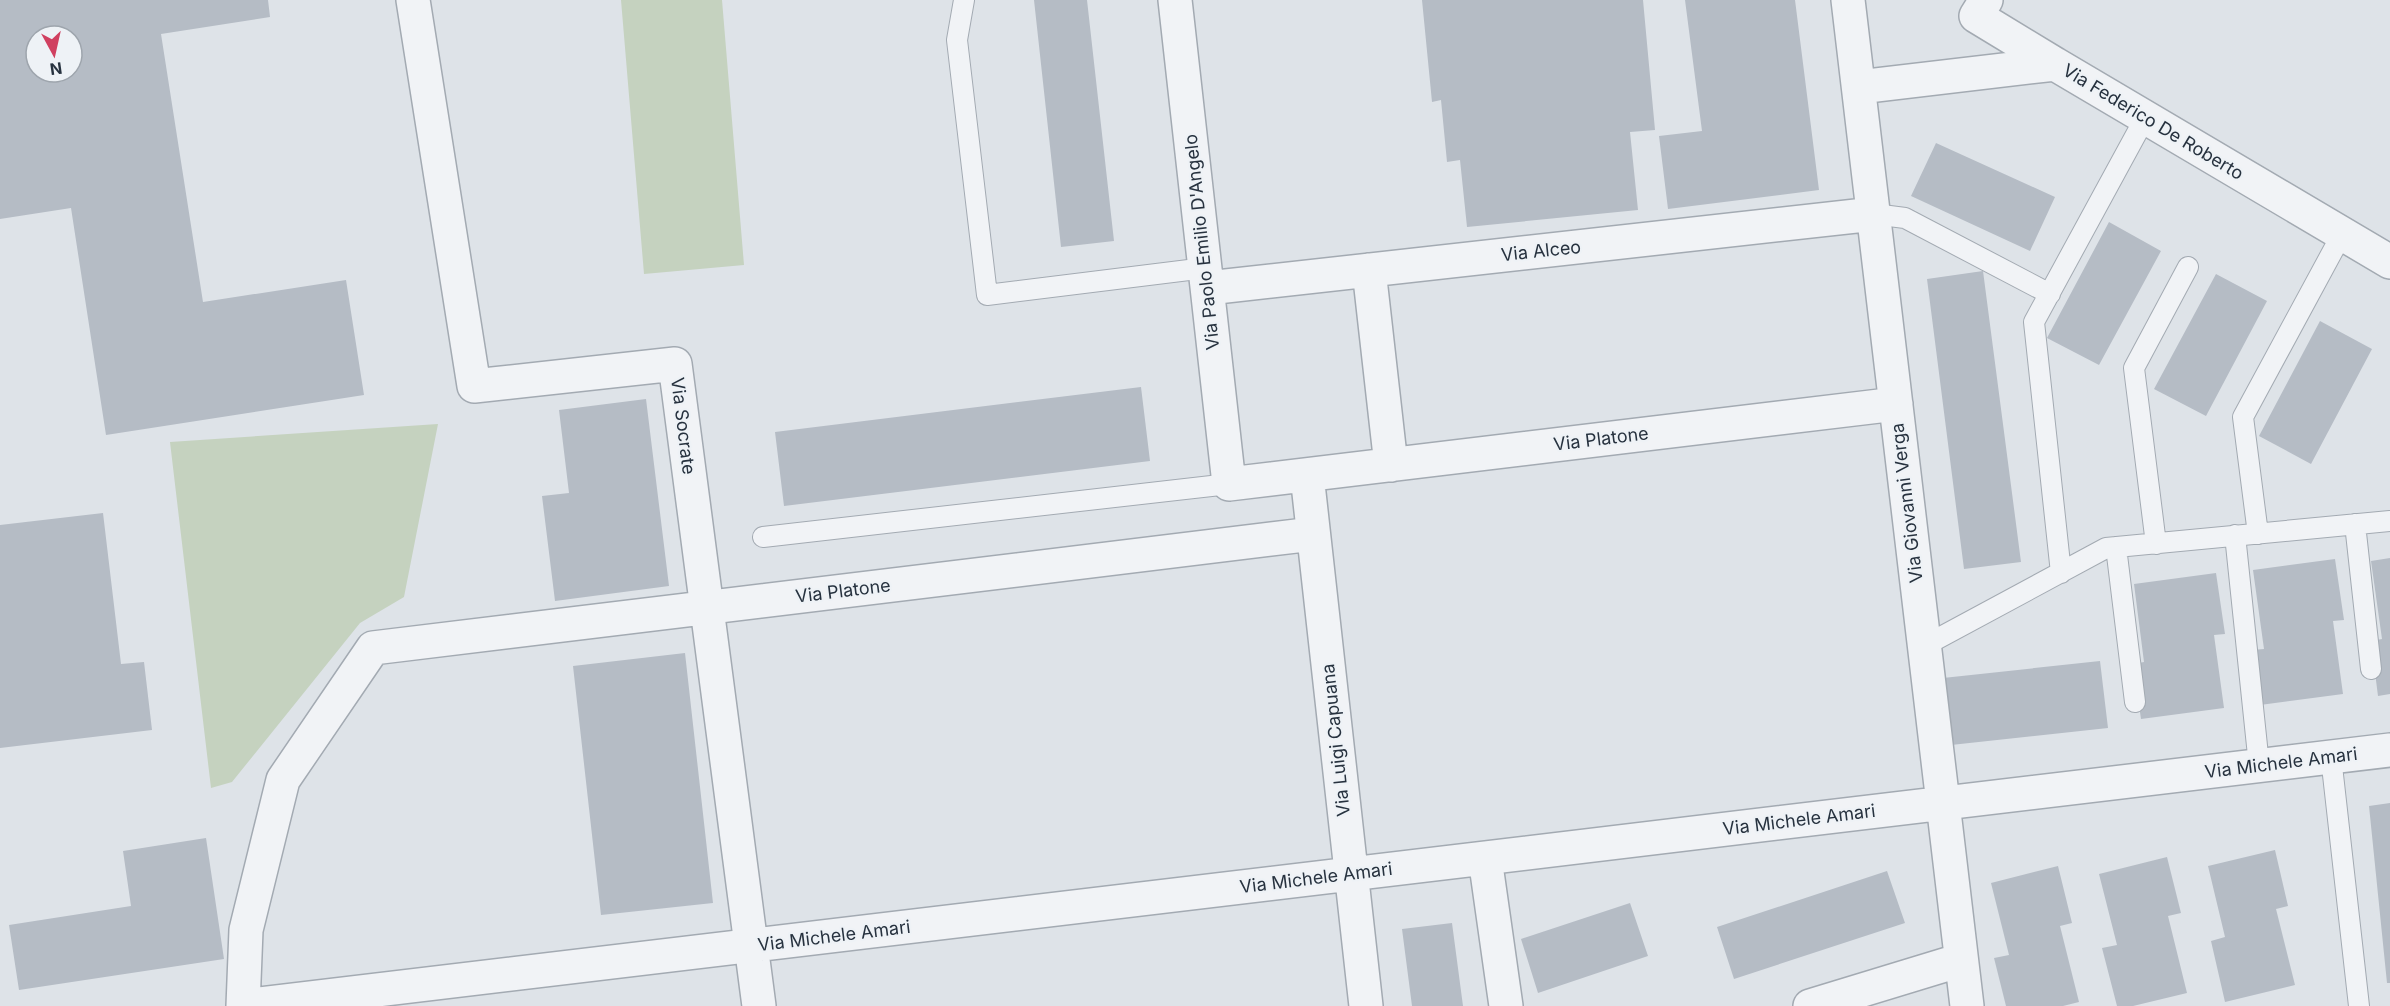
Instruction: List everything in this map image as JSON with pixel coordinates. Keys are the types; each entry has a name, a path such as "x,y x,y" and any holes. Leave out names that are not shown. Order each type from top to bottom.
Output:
{"street":[{"name":"Via Socrate","path":"413,0 474,386 675,364 759,1006"},
{"name":"Via Paolo Emilio D'Angelo","path":"1175,0 1229,484"},
{"name":"Via Giovanni Verga","path":"1848,0 1967,1006"},
{"path":"1981,8 2055,64"},
{"name":"Via Federico De Roberto","path":"1859,87 2055,64 2390,262"},
{"name":"Via Alceo","path":"1206,278 1369,270 1874,214"},
{"path":"1369,270 1391,465"},
{"name":"Via Platone","path":"1229,484 1896,404"},
{"name":"Via Luigi Capuana","path":"1306,475 1366,1006"},
{"name":"Via Platone","path":"243,1006 246,930 283,780 372,648 1313,534"},
{"name":"Via Michele Amari","path":"243,1006 2390,750"},
{"path":"1485,858 1506,1006"},
{"path":"1810,1006 1961,960"}],"lane":[{"path":"964,0 957,40 987,295 1206,278"},
{"path":"2061,573 2034,322 2145,118"},
{"path":"1874,214 1905,218 2050,294"},
{"path":"2258,534 2243,417 2342,234"},
{"path":"2156,544 2134,368 2188,267"},
{"path":"763,537 1229,484"},
{"path":"1924,646 2106,548 2390,521"},
{"path":"2355,524 2371,669"},
{"path":"2235,535 2259,765"},
{"path":"2116,547 2135,702"},
{"path":"2331,757 2359,1006"}],"green space":[{"path":"621,0 722,0 744,265 644,274"},
{"path":"438,424 404,597 360,623 232,782 211,788 170,442"}],"building":[{"path":"0,0 268,0 270,17 161,34 203,302 346,280 364,395 106,435 71,208 0,219"},
{"path":"1034,0 1087,0 1114,241 1061,247"},
{"path":"1422,0 1643,0 1655,130 1630,132 1638,210 1467,227 1460,160 1447,162 1441,100 1432,102"},
{"path":"1685,0 1795,0 1819,190 1668,209 1659,136 1702,131"},
{"path":"1936,143 2055,197 2030,251 1911,196"},
{"path":"2109,222 2161,251 2099,365 2047,338"},
{"path":"1983,271 2021,562 1964,569 1927,279"},
{"path":"2216,274 2267,301 2206,416 2154,389"},
{"path":"2320,321 2372,349 2311,464 2259,436"},
{"path":"1141,387 1150,461 784,506 775,432"},
{"path":"646,399 669,586 555,601 542,496 569,493 559,410"},
{"path":"103,513 121,664 144,662 152,730 0,748 0,525"},
{"path":"2390,558 2390,694 2378,696 2371,641 2382,639 2371,561"},
{"path":"2335,559 2344,620 2333,621 2343,694 2260,705 2252,650 2264,649 2253,570"},
{"path":"2216,573 2225,634 2214,635 2224,708 2141,719 2133,664 2144,662 2134,584"},
{"path":"685,653 713,903 601,915 573,666"},
{"path":"2100,661 2108,728 1951,745 1943,678"},
{"path":"2390,803 2390,983 2387,983 2369,806"},
{"path":"206,838 224,959 19,990 9,925 131,906 123,851"},
{"path":"2275,850 2288,906 2276,909 2295,985 2225,1002 2211,941 2225,937 2208,866"},
{"path":"2167,857 2181,913 2168,916 2187,993 2133,1006 2117,1006 2102,948 2117,945 2099,874"},
{"path":"2058,866 2072,923 2060,926 2079,1002 2063,1006 2006,1006 1994,958 2009,955 1991,883"},
{"path":"1887,871 1905,923 1734,979 1717,927"},
{"path":"1630,903 1648,956 1538,993 1521,939"},
{"path":"1452,923 1463,1006 1412,1006 1402,929"}]}
